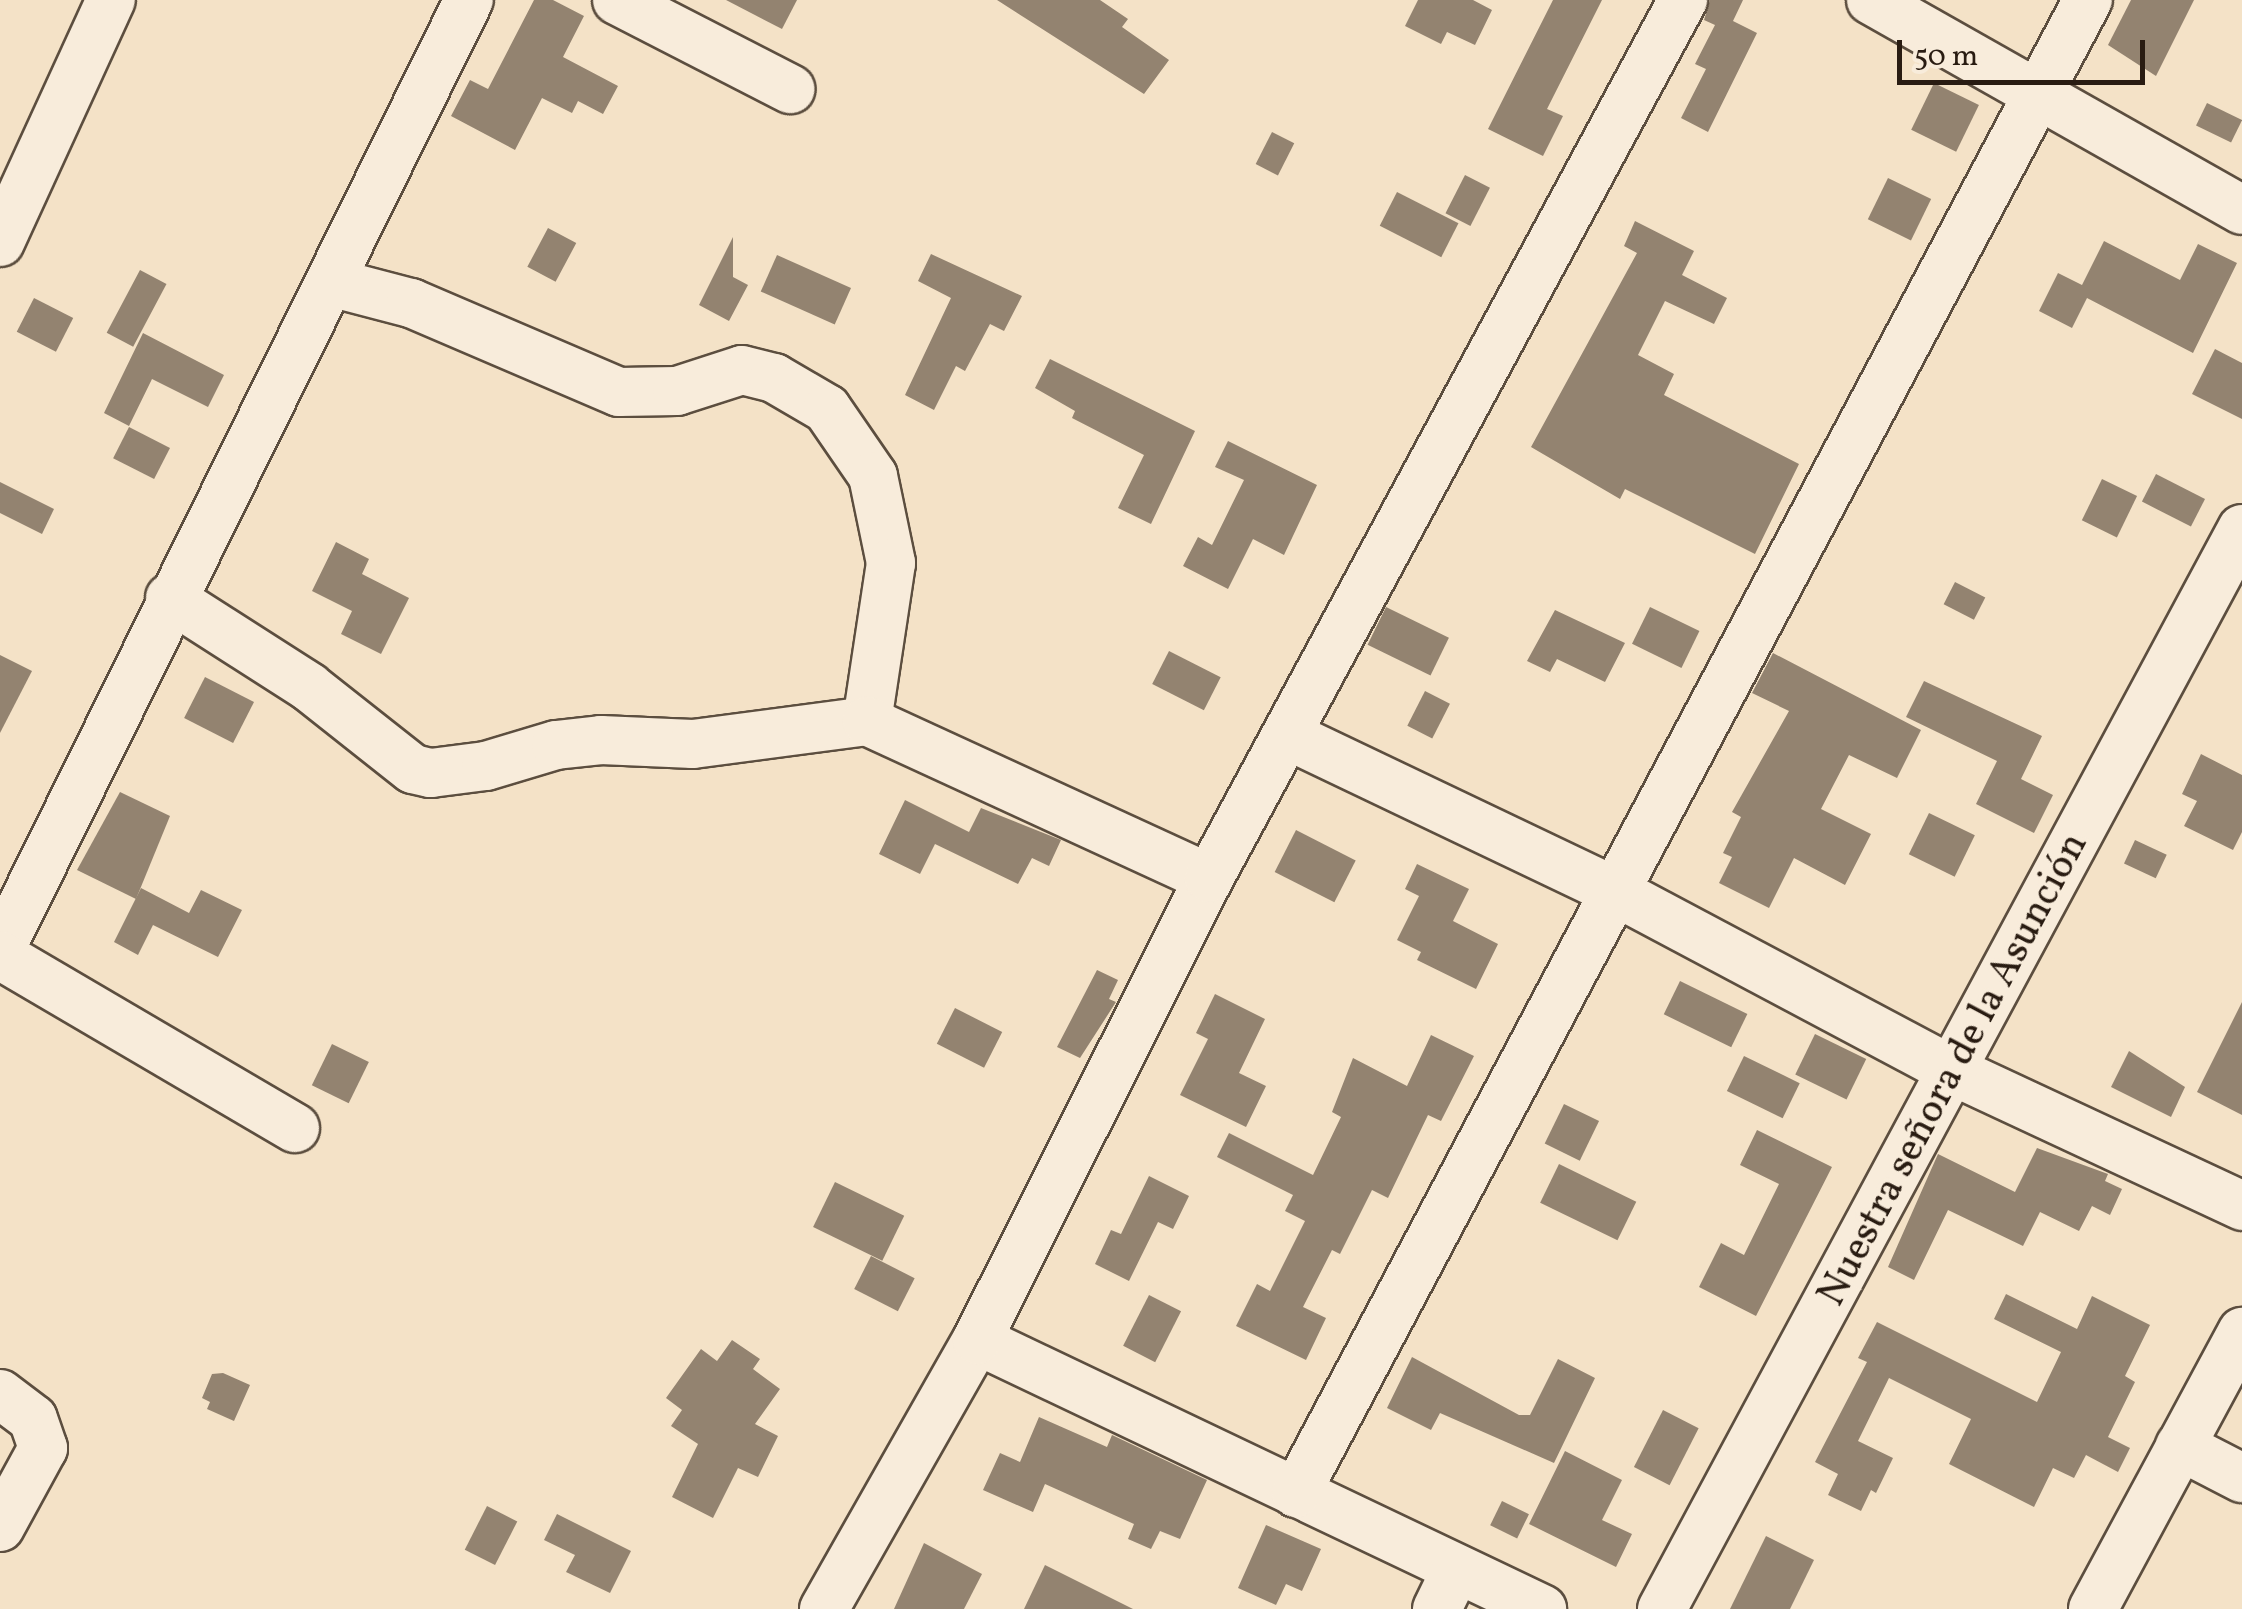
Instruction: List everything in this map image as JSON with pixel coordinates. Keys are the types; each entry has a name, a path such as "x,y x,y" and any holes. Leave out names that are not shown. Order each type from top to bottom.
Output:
{"street":[{"path":"0,242 111,0"},
{"path":"294,1128 0,953 170,598 334,282 386,160 468,0"},
{"path":"617,0 790,89"},
{"path":"824,1609 977,1340 1209,878 1683,0"},
{"path":"1870,0 2242,210"},
{"path":"1296,1493 2088,0"},
{"path":"334,282 410,302 619,392 677,391 742,370 774,378 827,409 872,476 891,563 866,721"},
{"name":"Nuestra señora de la Asunción","path":"1662,1609 1956,1072 2242,529"},
{"path":"170,598 309,687 413,769 431,774 486,766 556,745 775,738 866,721 1209,878"},
{"path":"1287,734 1616,892 1956,1072 2242,1206"},
{"path":"2093,1609 2242,1332"},
{"path":"977,1340 1296,1493 1446,1590 1542,1609"},
{"path":"0,1394 33,1419 43,1448 0,1527"},
{"path":"2180,1446 2242,1478"}],"building":[{"path":"534,0 553,0 584,16 563,57 618,86 603,114 578,101 572,113 542,98 515,150 451,116 470,80 488,89"},
{"path":"726,0 797,0 782,29"},
{"path":"997,0 1100,0 1128,19 1122,27 1169,60 1144,94"},
{"path":"1418,0 1473,0 1492,10 1475,45 1447,32 1441,44 1405,26"},
{"path":"1553,0 1602,0 1547,109 1563,116 1543,156 1488,129"},
{"path":"1710,0 1743,0 1733,21 1757,33 1708,132 1681,118 1706,69 1695,64 1715,25 1704,20"},
{"path":"2131,0 2194,0 2156,76 2108,45"},
{"path":"1934,83 1979,105 1956,152 1911,130"},
{"path":"2207,103 2242,120 2231,143 2196,125"},
{"path":"1272,132 1294,143 1278,175 1256,164"},
{"path":"1465,175 1490,188 1470,226 1445,213"},
{"path":"1888,178 1931,199 1911,240 1868,219"},
{"path":"1397,192 1458,223 1441,257 1380,226"},
{"path":"1635,221 1694,251 1682,275 1727,298 1714,324 1665,301 1638,355 1674,374 1664,395 1799,464 1755,554 1625,489 1620,499 1531,447 1637,253 1624,246"},
{"path":"548,228 576,243 556,282 527,267"},
{"path":"733,237 733,277 748,285 729,321 699,305"},
{"path":"2104,241 2180,280 2198,244 2237,263 2193,353 2087,298 2072,328 2039,311 2058,273 2082,285"},
{"path":"931,254 1022,296 1004,331 990,324 965,371 956,366 934,410 905,395 951,298 918,281"},
{"path":"777,255 851,288 835,324 761,292"},
{"path":"140,270 166,284 133,347 107,333"},
{"path":"34,298 73,318 56,352 17,332"},
{"path":"143,333 224,375 208,407 152,379 129,426 104,413"},
{"path":"2215,349 2242,363 2242,419 2192,394"},
{"path":"1050,359 1195,431 1151,524 1118,508 1144,455 1072,418 1075,411 1035,388"},
{"path":"129,427 170,448 154,479 113,458"},
{"path":"1228,441 1317,485 1284,555 1253,539 1228,589 1183,566 1198,537 1212,545 1244,480 1215,467"},
{"path":"2156,474 2205,499 2191,527 2142,502"},
{"path":"2102,479 2137,496 2117,537 2082,520"},
{"path":"0,482 54,509 42,534 0,513"},
{"path":"336,542 369,559 362,574 409,598 381,654 341,634 352,611 312,591"},
{"path":"1955,582 1985,597 1974,620 1944,604"},
{"path":"1386,607 1449,638 1431,675 1368,645"},
{"path":"1650,607 1699,631 1681,668 1632,644"},
{"path":"1555,610 1625,643 1605,682 1557,659 1550,672 1527,661"},
{"path":"1169,651 1221,677 1204,710 1152,684"},
{"path":"1773,653 1921,730 1897,778 1849,755 1821,809 1871,834 1845,885 1794,858 1769,908 1719,883 1732,857 1723,853 1741,817 1732,812 1789,711 1752,693"},
{"path":"0,655 32,671 0,733"},
{"path":"205,677 254,702 233,743 184,718"},
{"path":"1924,681 2042,736 2021,779 2053,795 2034,833 1976,804 1997,761 1906,717"},
{"path":"1425,691 1450,704 1432,738 1407,726"},
{"path":"2201,754 2242,775 2242,832 2233,850 2184,826 2197,801 2182,794"},
{"path":"120,792 170,816 136,899 77,870"},
{"path":"905,800 969,832 981,808 1061,840 1049,866 1032,858 1018,884 935,844 920,874 879,854"},
{"path":"1929,813 1975,835 1955,877 1909,854"},
{"path":"1296,830 1356,860 1334,902 1275,872"},
{"path":"2135,840 2167,855 2156,878 2124,864"},
{"path":"1417,864 1469,889 1453,921 1498,944 1476,989 1417,960 1421,952 1397,940 1419,896 1405,889"},
{"path":"141,888 189,913 201,890 242,910 218,957 153,925 138,955 114,942"},
{"path":"1097,970 1118,980 1109,999 1116,1002 1080,1058 1057,1047"},
{"path":"1680,981 1747,1014 1731,1047 1664,1014"},
{"path":"1215,994 1265,1019 1239,1073 1266,1086 1246,1127 1180,1095 1208,1039 1196,1033"},
{"path":"2242,1002 2242,1115 2197,1092"},
{"path":"955,1008 1002,1032 984,1068 937,1044"},
{"path":"1815,1034 1866,1059 1847,1099 1795,1074"},
{"path":"1431,1035 1474,1056 1441,1121 1428,1115 1388,1198 1372,1190 1340,1254 1332,1250 1303,1307 1326,1318 1306,1360 1236,1326 1257,1284 1270,1291 1305,1221 1285,1211 1293,1195 1217,1157 1229,1133 1313,1175 1341,1117 1332,1112 1353,1058 1407,1086"},
{"path":"332,1044 369,1062 349,1103 312,1085"},
{"path":"2129,1051 2185,1087 2171,1117 2111,1087"},
{"path":"1744,1056 1800,1083 1783,1118 1727,1091"},
{"path":"1564,1104 1599,1121 1580,1161 1545,1144"},
{"path":"1757,1130 1832,1167 1756,1316 1699,1287 1721,1243 1744,1255 1779,1184 1740,1165"},
{"path":"2037,1148 2108,1174 2105,1181 2122,1189 2110,1215 2092,1206 2079,1231 2040,1212 2023,1246 1948,1210 1914,1280 1888,1267 1938,1154 2015,1192"},
{"path":"1559,1164 1636,1202 1617,1240 1540,1203"},
{"path":"1149,1176 1189,1196 1173,1229 1158,1222 1129,1281 1095,1264 1111,1230 1121,1234"},
{"path":"835,1182 904,1216 882,1261 813,1227"},
{"path":"871,1256 915,1278 898,1311 854,1289"},
{"path":"2006,1294 2077,1329 2092,1296 2150,1325 2125,1376 2135,1382 2108,1437 2130,1448 2118,1472 2086,1455 2074,1478 2053,1468 2034,1507 1949,1464 1971,1419 1889,1378 1858,1441 1893,1458 1876,1493 1871,1490 1861,1511 1828,1495 1838,1474 1815,1462 1867,1362 1858,1358 1877,1322 2037,1402 2061,1352 1994,1319"},
{"path":"1149,1295 1181,1311 1155,1362 1123,1346"},
{"path":"732,1340 760,1359 753,1369 780,1389 755,1424 778,1436 758,1477 738,1468 713,1518 672,1497 698,1444 671,1426 682,1410 666,1398 701,1349 717,1361"},
{"path":"1412,1357 1519,1415 1530,1415 1558,1359 1595,1378 1554,1463 1440,1413 1431,1430 1387,1408"},
{"path":"223,1373 250,1385 234,1421 207,1409 210,1402 202,1398 212,1374"},
{"path":"1663,1410 1699,1428 1670,1485 1634,1467"},
{"path":"1039,1417 1107,1447 1112,1435 1207,1480 1180,1539 1160,1531 1151,1549 1128,1539 1134,1524 1045,1484 1033,1512 983,1490 1000,1453 1020,1462"},
{"path":"1565,1451 1622,1480 1602,1520 1632,1534 1616,1567 1529,1524"},
{"path":"1502,1501 1529,1514 1517,1538 1490,1525"},
{"path":"487,1506 517,1521 495,1565 465,1550"},
{"path":"557,1514 631,1551 610,1593 566,1572 575,1555 544,1540"},
{"path":"1266,1525 1321,1549 1302,1591 1286,1584 1276,1605 1238,1588"},
{"path":"1766,1536 1814,1560 1790,1609 1730,1609"},
{"path":"924,1543 982,1574 964,1609 894,1609"},
{"path":"1045,1565 1133,1609 1024,1609"}]}
